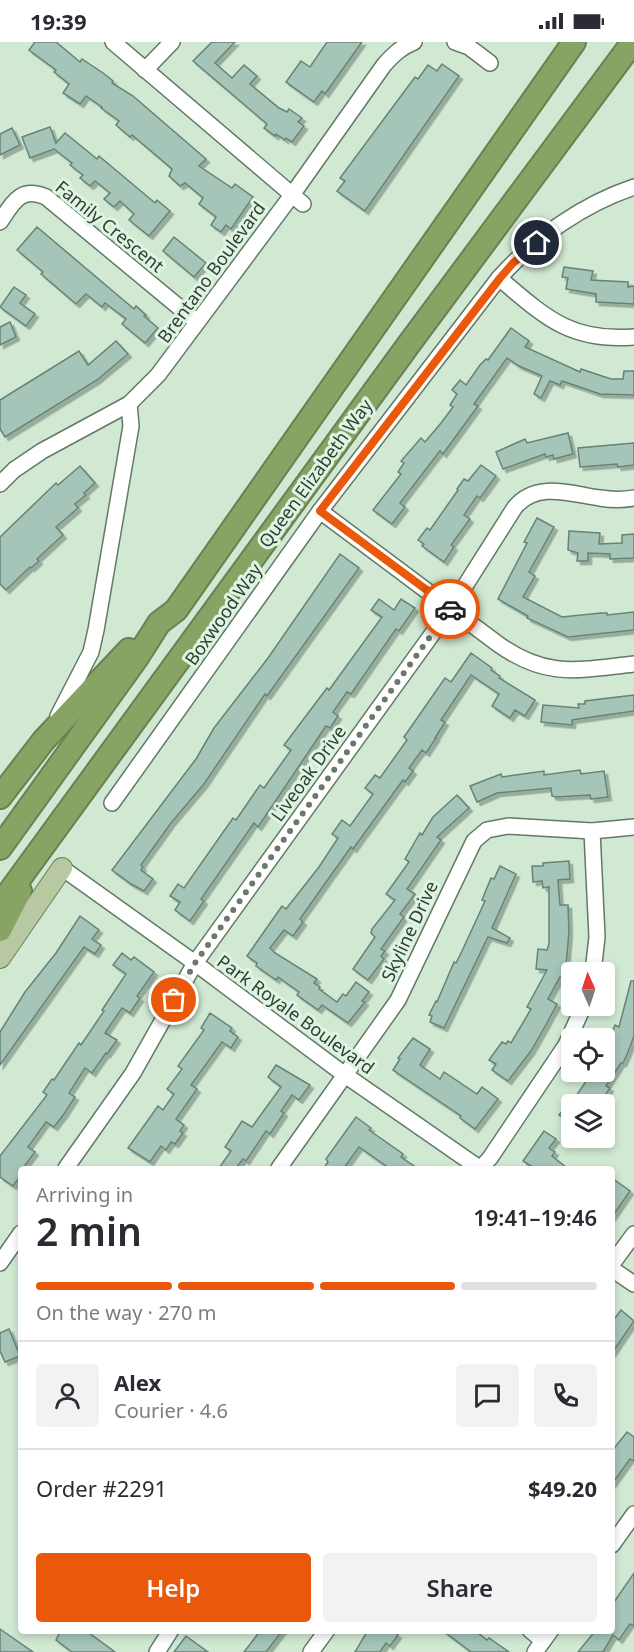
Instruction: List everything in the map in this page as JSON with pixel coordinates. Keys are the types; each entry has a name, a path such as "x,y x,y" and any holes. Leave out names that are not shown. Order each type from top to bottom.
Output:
{"highway":[{"name":"Queen Elizabeth Way","path":"0,848 136,659 159,623 176,610 574,42"},
{"name":"Queen Elizabeth Way","path":"0,905 409,344 633,42"},
{"path":"0,797 44,740 118,660 159,623"},
{"path":"0,930 43,844"}],"main road":[{"path":"0,958 62,868"}],"street":[{"path":"113,42 297,200"},
{"path":"145,70 172,42"},
{"name":"Brentano Boulevard","path":"0,484 14,470 42,451 129,404 158,375 197,322 297,200 384,65 394,54 414,42"},
{"path":"455,42 469,47 490,63"},
{"name":"Boxwood Way","path":"112,803 320,511 500,278 513,263 573,216 608,196 634,186"},
{"name":"Family Crescent","path":"0,222 22,195 31,192 46,197 197,322"},
{"path":"500,278 544,316 577,332 615,338 634,337"},
{"path":"44,740 74,688 91,652 131,426 129,404"},
{"name":"Liveoak Drive","path":"67,1166 133,1073 195,963 451,608 521,500 538,492 551,491 604,499 634,498"},
{"path":"320,511 513,654 540,666 568,670 634,664"},
{"name":"Skyline Drive","path":"280,1166 398,1000 474,841 487,830 508,826 592,831 634,827"},
{"path":"592,831 597,937 594,962"},
{"name":"Park Royale Boulevard","path":"62,868 195,963 345,1075 477,1166"},
{"path":"482,1166 490,1158 566,1045 579,1016"},
{"path":"615,1262 634,1234"},
{"path":"0,1263 18,1237"},
{"path":"615,1268 634,1284"},
{"path":"615,1541 634,1514"},
{"path":"158,1652 169,1634"},
{"path":"311,1652 324,1634"}],"building":[{"path":"35,42 56,42 80,62 82,59 103,73 113,81 112,83 133,96 206,159 199,166 232,188 235,184 253,197 231,229 226,225 221,232 211,225 216,217 199,204 203,198 185,183 180,186 169,176 172,169 132,135 130,137 116,125 119,121 102,107 86,96 80,104 63,93 69,84 54,72 56,70 29,50"},
{"path":"212,42 235,42 215,63 232,78 244,65 257,76 250,84 279,108 287,112 289,109 302,118 298,122 304,126 292,142 276,134 275,136 264,128 267,124 193,61"},
{"path":"327,42 362,42 325,94 322,91 314,102 286,82 301,61 310,67"},
{"path":"442,64 459,76 365,211 337,191 345,181 340,178 415,77 418,79 428,65 437,71"},
{"path":"50,127 56,143 65,133 97,159 99,156 155,203 157,200 170,211 149,236 129,220 134,214 120,201 114,207 104,199 110,193 95,181 90,186 80,178 83,175 70,165 72,163 54,149 30,158 22,137"},
{"path":"12,128 20,145 0,155 0,134"},
{"path":"37,227 134,309 136,306 146,315 144,316 158,328 145,343 122,324 126,319 105,303 102,307 86,294 76,304 17,250"},
{"path":"174,237 206,263 194,277 163,251"},
{"path":"564,267 593,271 591,280 628,282 628,287 634,286 634,304 596,302 596,294 566,289 568,278 562,277"},
{"path":"14,287 26,295 20,303 35,314 26,326 0,307"},
{"path":"10,322 16,337 0,345 0,327"},
{"path":"511,328 529,341 525,347 580,372 581,369 611,379 623,379 624,371 634,371 634,395 600,394 562,381 560,385 550,381 541,398 534,394 542,376 507,358 474,404 478,406 443,454 440,451 400,503 405,507 392,524 373,510 401,474 398,472 404,463 401,461 421,438 425,442 441,423 453,407 450,405 457,394 452,390 460,380 466,385"},
{"path":"116,341 128,354 97,380 5,437 0,429 0,400 79,351 88,365"},
{"path":"568,433 573,454 554,459 553,455 546,457 545,454 503,469 496,452 525,439 527,443"},
{"path":"634,443 634,465 580,467 578,448"},
{"path":"481,465 496,476 480,498 477,496 464,515 470,519 451,545 454,547 444,562 422,546 424,544 418,540 427,528 430,530 464,479 468,481"},
{"path":"80,466 95,483 75,504 78,508 56,527 63,535 37,559 39,561 6,590 0,584 0,537 56,483 58,485"},
{"path":"537,518 554,527 529,572 535,576 523,597 562,617 634,612 634,630 568,637 527,618 528,616 498,599 527,543 524,542"},
{"path":"569,531 600,533 599,544 622,543 622,535 634,534 634,558 610,559 610,554 588,553 588,561 577,561 578,553 568,550"},
{"path":"340,554 359,568 267,696 265,694 204,784 171,823 141,865 143,867 141,870 153,879 144,891 131,884 112,870 196,759 214,728 268,658"},
{"path":"379,599 394,610 401,599 415,608 399,631 396,629 351,694 347,692 333,712 338,716 330,728 326,726 258,827 254,823 201,899 204,901 190,921 175,910 180,902 170,896 178,884 184,888 233,818 236,820 260,785 264,788 291,750 284,745 327,688 329,690 382,617 371,610"},
{"path":"471,653 492,668 491,670 500,676 499,678 535,700 525,716 515,710 510,718 492,706 499,694 471,675 441,720 445,722 426,753 422,750 409,768 413,771 405,782 403,780 353,849 351,847 300,919 303,922 293,936 284,930 270,948 317,979 314,983 320,987 319,989 337,1002 343,994 346,996 356,982 369,992 362,1001 365,1002 348,1023 322,1005 318,1010 297,995 299,992 278,977 276,980 256,966 257,963 247,956 282,906 286,909 319,867 338,838 332,834 342,820 350,826 373,794 365,788 375,775 380,778 407,740 404,737 445,678 451,682"},
{"path":"634,695 634,711 572,720 572,725 541,722 543,705 579,708 578,704 585,704 585,701"},
{"path":"580,770 581,774 604,771 608,797 591,799 590,795 556,797 552,796 551,788 497,793 477,802 470,786 501,774 502,777 544,771 544,775"},
{"path":"457,795 469,808 437,837 441,840 407,889 415,894 400,914 404,917 381,949 385,951 381,956 384,959 368,980 353,969 375,937 371,933 372,929 395,900 386,894 409,862 405,859 420,833 422,835 433,817"},
{"path":"569,861 570,879 558,880 560,905 568,905 566,962 561,962 561,977 548,999 557,1004 531,1051 508,1081 492,1070 496,1064 489,1060 502,1042 511,1043 531,1009 527,1007 547,970 536,969 538,949 547,950 549,944 549,887 543,888 542,881 533,882 532,866 543,866 543,863"},
{"path":"500,866 516,874 492,928 510,938 507,943 488,937 444,1028 430,1022 432,1016 429,1015 485,901 482,900 491,878 494,879"},
{"path":"80,916 99,930 92,939 101,945 95,954 84,947 0,1065 0,1032 25,992 56,953"},
{"path":"122,953 131,960 134,957 154,972 137,996 140,998 130,1013 122,1008 105,1033 117,1040 92,1073 85,1068 69,1093 75,1097 64,1114 54,1127 46,1122 28,1147 35,1152 24,1166 18,1166 18,1179 13,1186 0,1177 0,1156 47,1095 43,1092 79,1043 81,1045 126,974 113,965"},
{"path":"631,981 634,981 634,1036 623,1063 615,1072 614,1028 615,1025 619,1027"},
{"path":"210,1013 232,1028 230,1031 238,1037 231,1048 222,1042 191,1085 197,1089 176,1119 184,1125 180,1131 183,1133 175,1144 171,1142 166,1150 161,1146 150,1162 128,1148 158,1106 163,1110 174,1094 167,1089 182,1069 178,1066 204,1030 201,1028"},
{"path":"413,1038 430,1049 420,1065 440,1079 444,1072 477,1094 482,1087 498,1099 475,1129 460,1118 461,1116 393,1070 400,1059 398,1058"},
{"path":"276,1065 310,1085 299,1100 292,1095 281,1111 284,1113 270,1134 266,1131 246,1161 243,1159 238,1166 220,1166 231,1151 225,1147 242,1121 252,1127 281,1087 268,1077"},
{"path":"586,1082 609,1082 606,1086 610,1088 606,1094 577,1094"},
{"path":"356,1117 371,1128 369,1130 403,1154 401,1157 414,1166 386,1166 359,1147 345,1166 325,1166 328,1162 326,1159"},
{"path":"544,1131 556,1139 549,1148 555,1152 552,1156 564,1166 531,1166 523,1161"},
{"path":"615,1180 630,1191 615,1213"},
{"path":"621,1310 634,1321 615,1349 615,1318"},
{"path":"9,1329 18,1357 5,1362 0,1351 0,1333"},
{"path":"627,1432 634,1437 634,1461 630,1459 615,1480 615,1447"},
{"path":"634,1573 634,1626 630,1624 619,1640 613,1635 603,1652 578,1652 593,1634 615,1634 615,1601"},
{"path":"0,1629 33,1652 0,1652"},
{"path":"59,1634 90,1634 115,1652 72,1652 56,1640"},
{"path":"258,1634 280,1634 266,1652 244,1652"},
{"path":"366,1634 398,1635 390,1646 386,1643 380,1652 355,1652"},
{"path":"447,1634 479,1634 509,1652 471,1652"},
{"path":"186,1636 208,1652 174,1652"}],"way so far":[{"path":"174,1000 195,963 450,609"}],"route":[{"path":"450,609 320,511 500,278 513,263 537,243"}]}
